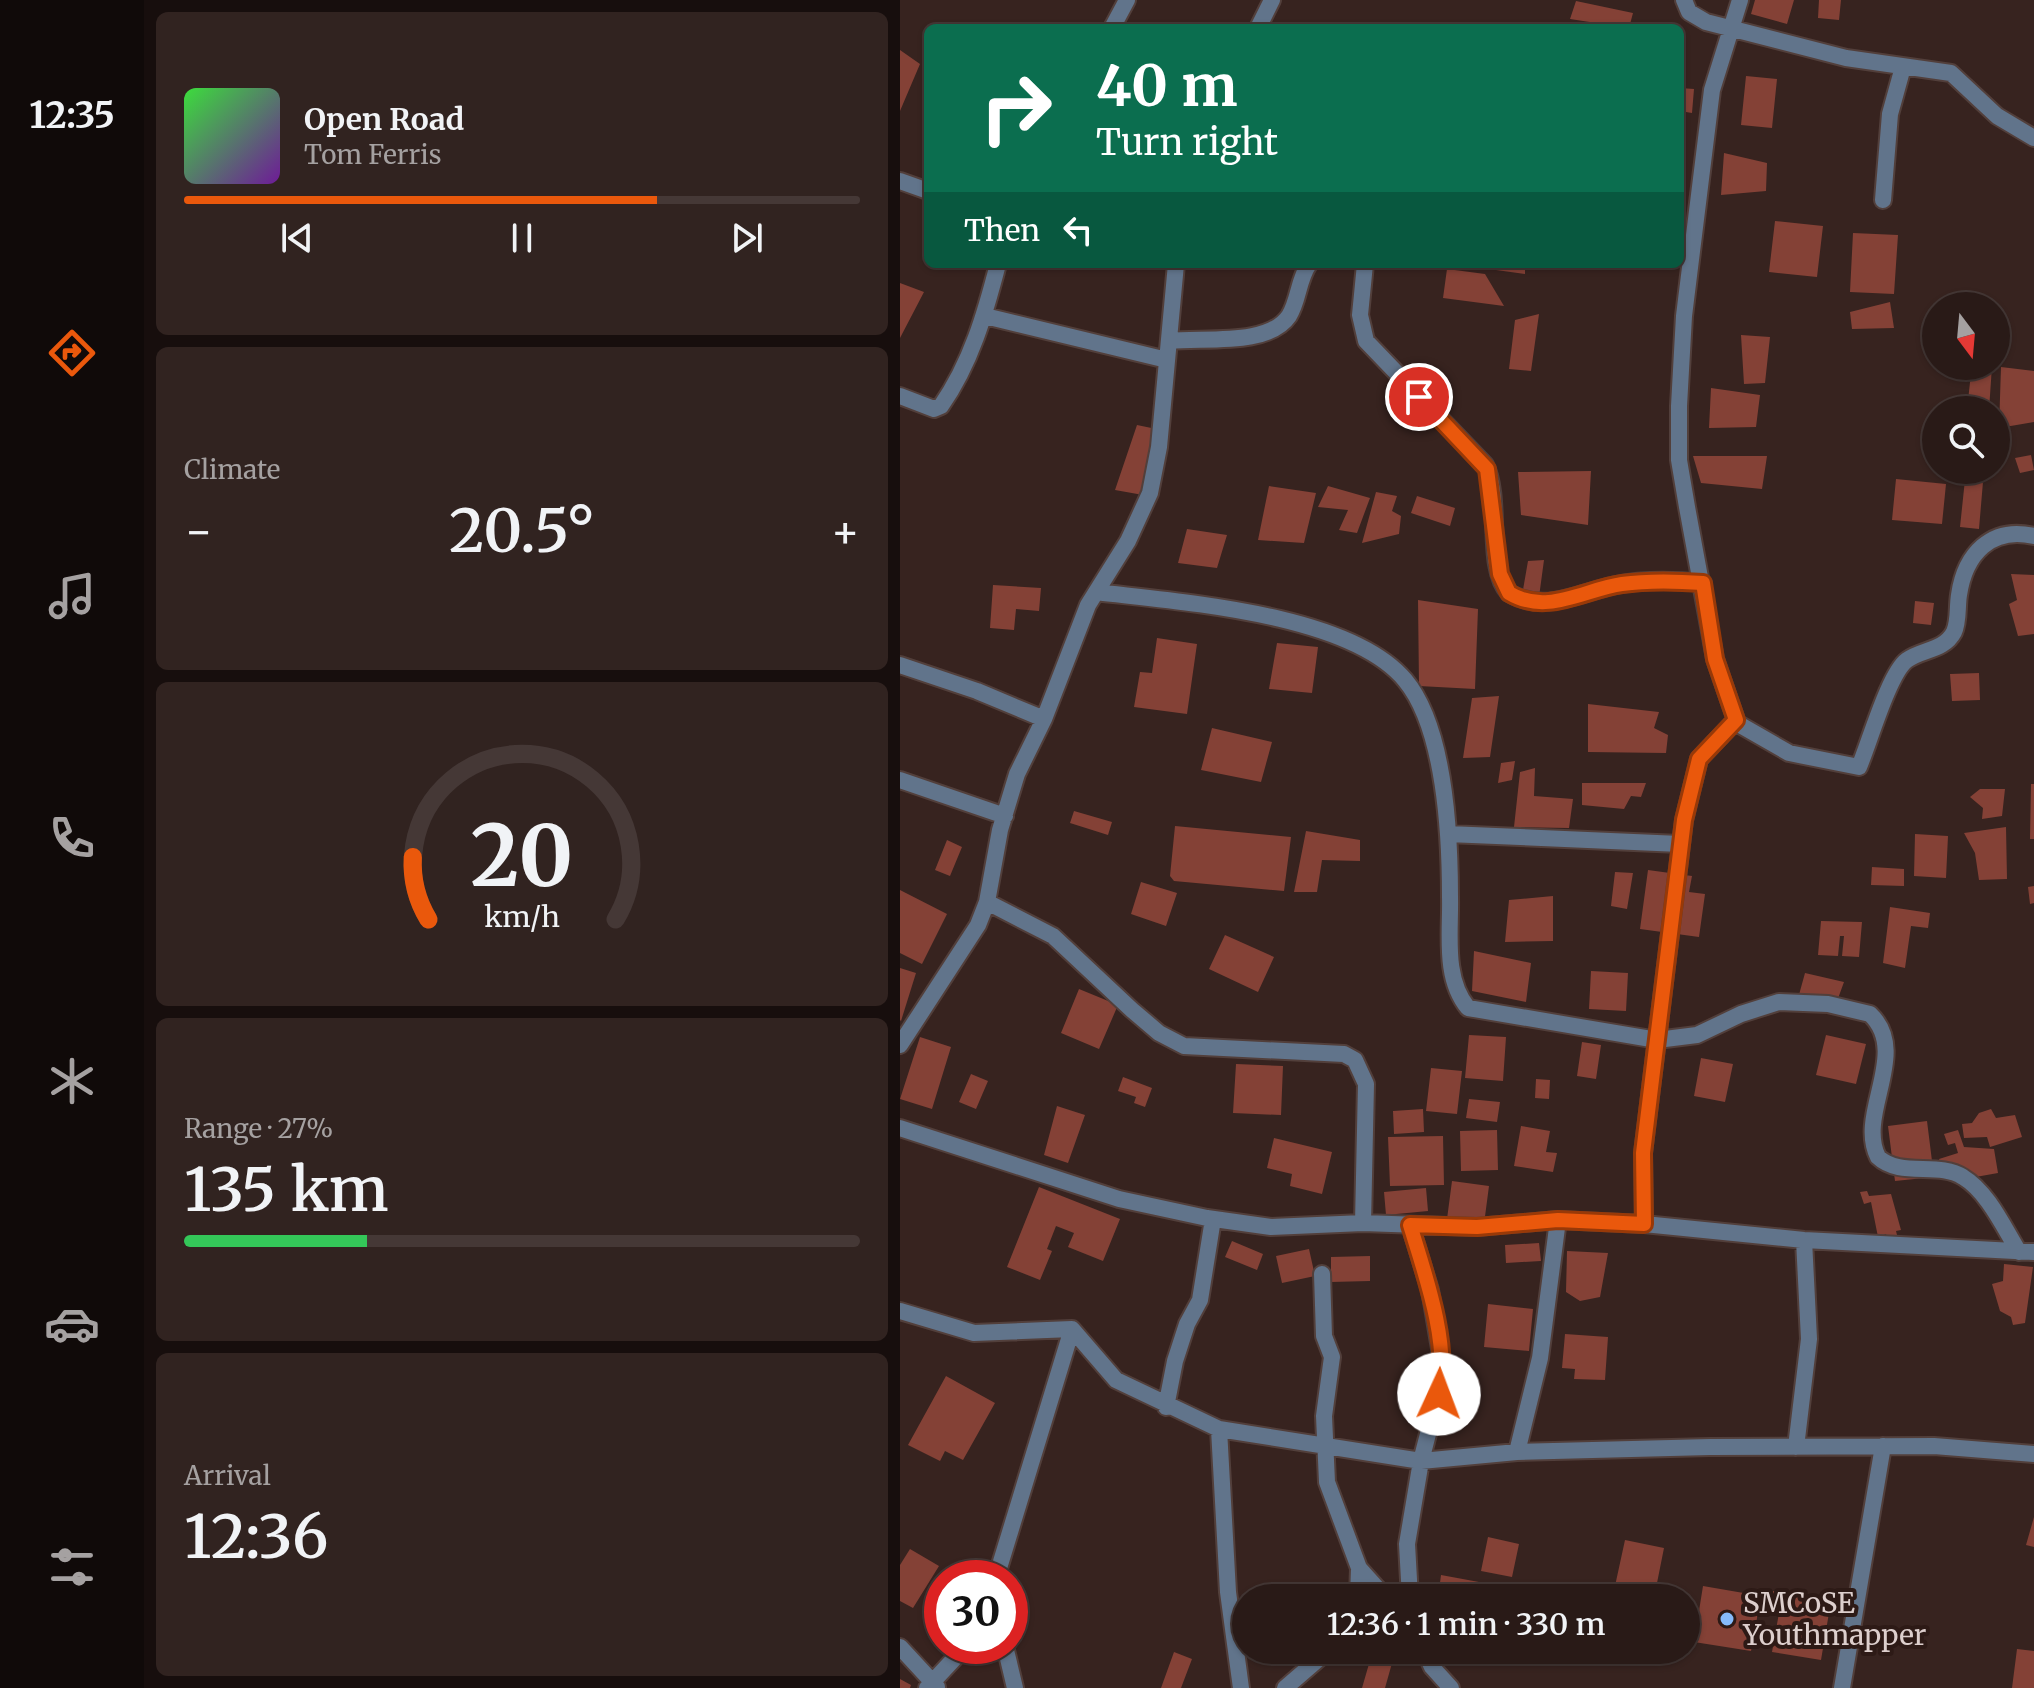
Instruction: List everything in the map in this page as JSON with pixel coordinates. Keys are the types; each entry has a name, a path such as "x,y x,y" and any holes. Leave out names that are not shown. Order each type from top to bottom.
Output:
{"street":[{"path":"1114,24 1127,0"},
{"path":"1260,24 1272,0"},
{"path":"1684,0 1689,12 1698,18 1729,28 1779,38 1824,53 1952,73 1997,116 2034,138"},
{"path":"1740,0 1712,90 1684,316 1679,406 1679,460 1715,659 1735,722 1789,753 1859,767 1885,698 1905,661 1939,646 1953,634 1964,576 1979,549 1989,539 2005,533 2034,536"},
{"path":"1883,200 1890,114 1903,67"},
{"path":"900,181 924,190"},
{"path":"900,396 934,409 941,406 965,366 985,316 997,268"},
{"path":"900,1045 968,942 987,902 1017,774 1044,719 1096,592 1128,541 1150,493 1159,447 1176,268"},
{"path":"1170,341 1236,339 1273,328 1289,315 1307,268"},
{"path":"1365,268 1360,315 1366,341 1485,465 1492,488 1500,574 1509,593 1523,598 1564,602 1618,584 1662,580 1703,583"},
{"path":"985,316 1167,360"},
{"path":"1096,592 1285,620 1336,637 1388,664 1406,681 1421,708 1433,747 1448,834 1451,969 1468,1008 1657,1040 1697,1035 1741,1014 1779,1002 1828,1004 1870,1014 1881,1029 1885,1058 1873,1140 1878,1157 1897,1166 1963,1176 2027,1252"},
{"path":"900,665 977,691 1044,719"},
{"path":"1644,1224 1643,1153 1680,844 1699,759 1735,722"},
{"path":"900,780 1005,816"},
{"path":"1448,834 1680,844"},
{"path":"987,902 1053,936 1159,1033 1184,1046 1344,1054 1355,1060 1366,1084 1363,1223"},
{"path":"900,1128 1119,1199 1213,1219 1271,1227 1363,1223 1477,1227 1558,1220 1644,1224 1804,1240 2027,1252"},
{"path":"1166,1407 1175,1361 1187,1324 1200,1300 1213,1219"},
{"path":"1517,1452 1540,1358 1558,1220"},
{"path":"1409,1584 1407,1544 1421,1461 1444,1372 1430,1290 1410,1225"},
{"path":"1796,1447 1809,1339 1804,1240"},
{"path":"1322,1274 1324,1336 1332,1357 1324,1416 1327,1482 1359,1568 1373,1584"},
{"path":"900,1311 974,1333 1072,1329"},
{"path":"1072,1329 1116,1380 1166,1407 1219,1429 1421,1461 1517,1452 1883,1446 2034,1454"},
{"path":"1001,1560 1072,1329"},
{"path":"1219,1429 1228,1592 1241,1688"},
{"path":"1842,1688 1883,1446"},
{"path":"1358,1584 1359,1568"},
{"path":"900,1647 933,1686 951,1664"},
{"path":"1009,1664 1015,1688"},
{"path":"1285,1688 1313,1664"},
{"path":"1431,1664 1451,1688"}],"building":[{"path":"1755,0 1794,0 1787,24 1751,14"},
{"path":"1819,0 1841,0 1839,20 1818,18"},
{"path":"1576,1 1633,13 1630,24 1570,19"},
{"path":"900,50 920,64 900,111"},
{"path":"1746,76 1777,79 1772,128 1741,125"},
{"path":"1684,88 1694,89 1692,113 1684,112"},
{"path":"1724,153 1767,163 1766,191 1721,195"},
{"path":"1775,221 1823,226 1817,277 1769,272"},
{"path":"1853,233 1898,235 1894,294 1850,292"},
{"path":"1525,268 1525,274 1496,270"},
{"path":"1447,269 1485,274 1504,306 1443,298"},
{"path":"900,283 924,292 900,338"},
{"path":"1890,302 1894,328 1852,329 1850,312"},
{"path":"1539,314 1531,371 1509,369 1515,320"},
{"path":"1741,335 1770,337 1765,383 1744,384"},
{"path":"2010,368 2034,371 2034,422 2010,426 2010,396 2000,396 2001,380 2010,380"},
{"path":"1970,380 1991,380 1990,396 1969,396"},
{"path":"1711,388 1760,395 1756,427 1709,428"},
{"path":"1137,425 1166,431 1143,495 1115,490"},
{"path":"2031,455 2034,470 2020,473 2015,458"},
{"path":"1693,456 1767,456 1762,489 1701,483"},
{"path":"1591,471 1588,525 1521,515 1518,472"},
{"path":"1896,479 1946,484 1942,524 1892,520"},
{"path":"1965,484 1983,484 1979,529 1960,527"},
{"path":"1269,486 1316,493 1304,543 1258,540"},
{"path":"1328,486 1370,498 1357,533 1339,530 1348,510 1318,507"},
{"path":"1376,492 1397,496 1392,511 1401,516 1399,534 1362,543"},
{"path":"1417,496 1455,508 1450,526 1411,513"},
{"path":"1187,529 1227,535 1217,568 1178,563"},
{"path":"1544,560 1539,597 1520,607 1528,561"},
{"path":"2011,574 2034,575 2034,634 2018,636 2009,604 2017,600"},
{"path":"993,585 1041,588 1039,611 1016,609 1014,630 990,628"},
{"path":"1418,600 1478,609 1475,689 1419,686"},
{"path":"1915,601 1934,603 1931,625 1913,623"},
{"path":"1157,638 1197,644 1187,714 1134,707 1140,672 1152,673"},
{"path":"1277,643 1318,647 1312,693 1269,689"},
{"path":"1979,673 1980,700 1952,701 1950,674"},
{"path":"1499,696 1490,757 1463,758 1472,698"},
{"path":"1588,704 1659,712 1654,728 1668,735 1666,753 1588,752"},
{"path":"1212,728 1272,742 1261,782 1201,770"},
{"path":"1515,761 1512,780 1498,783 1501,763"},
{"path":"1535,768 1534,796 1573,799 1569,828 1514,827 1520,772"},
{"path":"1582,783 1646,783 1641,797 1631,796 1624,809 1582,805"},
{"path":"2031,784 2034,784 2034,839 2030,839"},
{"path":"1980,789 2005,789 2002,816 1982,819 1983,808 1970,797"},
{"path":"1074,811 1112,822 1108,835 1070,823"},
{"path":"1175,826 1291,837 1284,891 1174,881 1170,876"},
{"path":"2006,827 2007,879 1979,880 1975,853 1964,833"},
{"path":"1306,831 1360,840 1360,861 1322,860 1317,892 1294,892"},
{"path":"1915,834 1948,836 1946,878 1914,876"},
{"path":"947,840 962,847 950,876 935,870"},
{"path":"1872,867 1904,869 1904,886 1871,885"},
{"path":"1648,870 1692,876 1689,892 1705,894 1699,937 1640,929"},
{"path":"1615,872 1633,873 1627,909 1611,906"},
{"path":"1141,882 1177,893 1166,926 1131,914"},
{"path":"2034,886 2034,903 2030,904 2028,887"},
{"path":"900,890 947,914 922,964 900,953"},
{"path":"1553,896 1553,941 1505,942 1509,900"},
{"path":"1890,907 1930,913 1928,928 1911,926 1905,968 1883,963"},
{"path":"1821,921 1862,922 1859,957 1842,956 1844,936 1840,936 1838,956 1818,955"},
{"path":"1225,935 1274,957 1258,992 1209,969"},
{"path":"1474,951 1531,963 1526,1002 1472,991"},
{"path":"900,968 916,973 901,1021 900,1020"},
{"path":"1591,971 1628,973 1626,1011 1589,1009"},
{"path":"1805,973 1844,982 1832,1015 1797,1002"},
{"path":"1079,989 1118,1005 1099,1049 1061,1033"},
{"path":"1469,1035 1506,1037 1503,1081 1465,1078"},
{"path":"1826,1035 1866,1044 1856,1084 1816,1075"},
{"path":"920,1037 951,1047 932,1109 900,1099"},
{"path":"1582,1042 1601,1045 1596,1079 1577,1076"},
{"path":"1701,1058 1733,1064 1725,1102 1694,1096"},
{"path":"1236,1064 1283,1066 1281,1115 1233,1113"},
{"path":"1431,1068 1462,1071 1457,1114 1426,1111"},
{"path":"971,1074 988,1081 976,1109 959,1102"},
{"path":"1123,1077 1152,1088 1145,1107 1134,1103 1136,1097 1118,1091"},
{"path":"1536,1079 1550,1080 1549,1099 1535,1098"},
{"path":"1469,1099 1500,1102 1497,1122 1466,1118"},
{"path":"1057,1106 1085,1115 1068,1163 1044,1155"},
{"path":"1423,1109 1424,1132 1394,1134 1393,1111"},
{"path":"1991,1109 1996,1118 2015,1115 2022,1137 1990,1147 1987,1137 1964,1138 1962,1124 1972,1123 1979,1113"},
{"path":"1927,1121 1934,1177 1895,1181 1888,1126"},
{"path":"1521,1126 1550,1131 1546,1152 1557,1153 1553,1172 1514,1166"},
{"path":"1497,1130 1498,1170 1461,1171 1460,1131"},
{"path":"1958,1130 1964,1147 1994,1149 1998,1173 1970,1178 1941,1165 1939,1159 1958,1153 1955,1143 1948,1145 1944,1134"},
{"path":"1443,1136 1444,1185 1390,1186 1388,1137"},
{"path":"1274,1138 1332,1152 1322,1194 1290,1186 1292,1174 1267,1168"},
{"path":"1452,1181 1489,1186 1484,1224 1447,1219"},
{"path":"1039,1187 1120,1219 1103,1261 1068,1247 1074,1233 1056,1226 1047,1249 1052,1251 1040,1280 1007,1267"},
{"path":"1426,1188 1428,1211 1386,1215 1384,1192"},
{"path":"1867,1191 1869,1196 1891,1194 1901,1230 1896,1231 1898,1239 1888,1242 1886,1234 1878,1237 1871,1202 1864,1204 1860,1192"},
{"path":"1232,1241 1263,1254 1257,1270 1225,1257"},
{"path":"1539,1243 1541,1261 1506,1263 1505,1245"},
{"path":"1309,1249 1315,1276 1282,1283 1276,1256"},
{"path":"1567,1251 1608,1253 1600,1297 1580,1301 1566,1292"},
{"path":"1370,1256 1370,1281 1331,1282 1331,1257"},
{"path":"2004,1264 2033,1267 2025,1323 2013,1325 2011,1317 2000,1311 1992,1284 2003,1281"},
{"path":"1488,1304 1533,1309 1529,1351 1484,1347"},
{"path":"1565,1334 1608,1337 1605,1380 1574,1379 1575,1369 1562,1368"},
{"path":"946,1376 995,1403 963,1460 945,1451 940,1461 908,1445"},
{"path":"2034,1517 2034,1547 2026,1545"},
{"path":"1488,1537 1519,1544 1512,1577 1481,1571"},
{"path":"1625,1540 1664,1548 1657,1584 1615,1584"},
{"path":"910,1549 929,1560 924,1560 924,1590 913,1608 900,1601 900,1565"},
{"path":"1441,1575 1479,1582 1479,1584 1440,1584"},
{"name":"SMCoSE Youthmapper","path":"1703,1586 1761,1596 1751,1651 1700,1643"},
{"path":"1773,1591 1831,1601 1821,1660 1772,1652 1779,1613 1770,1611"},
{"path":"2017,1649 2034,1651 2034,1688 2012,1688"},
{"path":"1174,1652 1192,1659 1181,1688 1161,1688"},
{"path":"1369,1664 1392,1664 1385,1688 1362,1688"},
{"path":"900,1679 911,1685 910,1688 900,1688"}],"place":[{"name":"SMCoSE Youthmapper","path":"1727,1619"}],"route":[{"path":"1419,397 1487,469 1491,479 1504,588 1514,596 1564,602 1618,584 1662,580 1703,583 1715,659 1736,716 1733,727 1707,748 1699,759 1684,820 1643,1153 1644,1224 1558,1220 1477,1227 1410,1225 1430,1290 1444,1372 1439,1394"}]}
